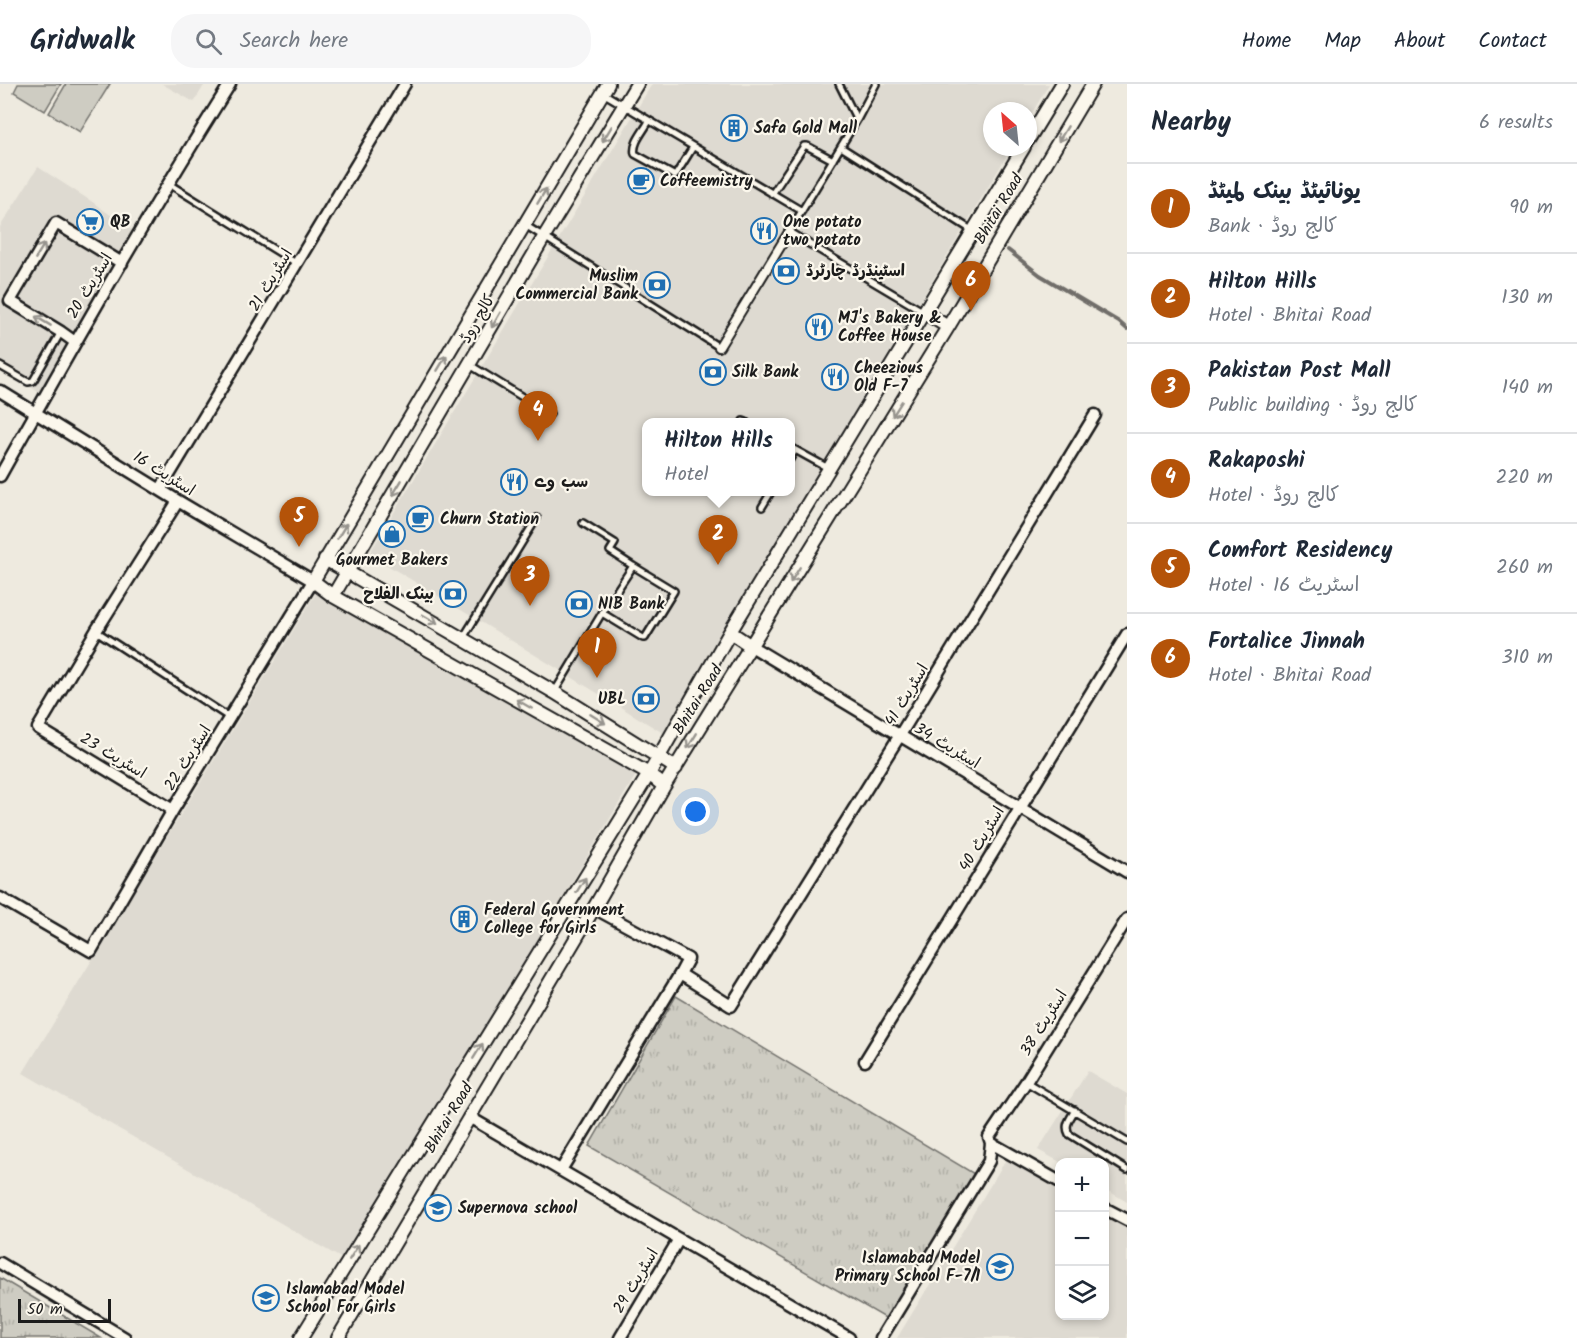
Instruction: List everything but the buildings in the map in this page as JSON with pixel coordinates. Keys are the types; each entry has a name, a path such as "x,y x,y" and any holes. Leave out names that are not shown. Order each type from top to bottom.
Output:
{"street":[{"name":"اسٹریٹ 20","path":"0,476 75,342 230,84"},
{"name":"اسٹریٹ 21","path":"160,490 405,84"},
{"name":"کالج روڈ","path":"333,596 544,237 637,84"},
{"path":"1037,125 1062,84"},
{"name":"Bhitai Road","path":"338,1338 664,786 948,327 1093,84"},
{"name":"کالج روڈ","path":"313,581 606,89"},
{"name":"Bhitai Road","path":"301,1338 649,774 730,632 1019,156"},
{"path":"75,342 10,302 56,223 122,263"},
{"path":"719,347 789,232"},
{"path":"924,312 948,327"},
{"name":"اسٹریٹ 16","path":"0,391 313,581"},
{"name":"اسٹریٹ 41","path":"680,974 731,1006 1095,415"},
{"path":"96,631 178,501"},
{"path":"325,559 554,692 676,768"},
{"path":"313,581 333,596 649,774 664,786"},
{"name":"اسٹریٹ 22","path":"0,898 91,951 313,581"},
{"name":"اسٹریٹ 23","path":"96,631 38,728 174,810"},
{"path":"730,632 751,646"},
{"name":"اسٹریٹ 40","path":"864,1061 1127,634"},
{"name":"اسٹریٹ 34","path":"751,646 1127,872"},
{"path":"561,1170 687,959 594,908"},
{"name":"اسٹریٹ 38","path":"991,1143 989,1137 1026,1082 1127,919"},
{"path":"469,1117 849,1338"},
{"path":"881,1338 989,1161 991,1143 1055,1180"},
{"path":"1109,1211 1127,1220"},
{"name":"اسٹریٹ 29","path":"620,1338 679,1239"},
{"path":"0,1263 125,1338"}],"lane":[{"path":"839,84 857,120"},
{"path":"876,84 857,120 789,232 924,312"},
{"path":"606,89 624,106 802,212"},
{"path":"649,121 636,144 635,154 675,176 693,147"},
{"path":"772,194 804,146 833,160"},
{"path":"841,147 973,231"},
{"path":"169,183 298,264"},
{"path":"525,225 719,347"},
{"path":"0,366 28,382 33,381 61,332"},
{"path":"470,365 550,414"},
{"path":"795,450 829,469"},
{"path":"762,507 769,496"},
{"path":"463,638 537,518"},
{"path":"583,523 615,543 610,551 674,591 643,638 602,613"},
{"path":"554,692 633,566"},
{"path":"96,631 230,717"},
{"path":"1026,1082 1127,1142"},
{"path":"1075,1110 1067,1123 1066,1129 1069,1134 1127,1170"}],"shaded area":[{"path":"162,84 205,84 194,102"},
{"path":"652,84 1049,84 1037,105 1037,102 983,102 983,156 1007,156 663,733 369,554"},
{"path":"38,167 140,236 45,396 0,368 0,227"},
{"path":"324,580 640,768 346,1261 23,1073"},
{"path":"1088,1071 1127,1094 1127,1202 1109,1191 1109,1158 1055,1159 1038,1150"},
{"name":"Islamabad Model Primary School F-7/1","path":"1012,1150 1055,1177 1055,1320 1109,1320 1109,1208 1127,1219 1127,1338 897,1338"}],"green space":[{"path":"18,84 61,84 45,111 14,92"},
{"path":"66,84 110,84 80,132 49,113"},
{"path":"676,996 976,1175 887,1319 589,1146"},
{"path":"0,1278 101,1338 0,1338"}],"waterway":[{"path":"1008,250 1040,275 1127,329"}],"place":[{"name":"Safa Gold Mall","path":"734,128"},
{"name":"Coffeemistry","path":"641,181"},
{"name":"QB","path":"90,222"},
{"name":"One potato two potato","path":"764,231"},
{"name":"اسٹینڈرڈ چارٹرڈ","path":"786,271"},
{"name":"Muslim Commercial Bank","path":"657,285"},
{"name":"Fortalice Jinnah","path":"971,311"},
{"name":"MJ's Bakery & Coffee House","path":"819,327"},
{"name":"Silk Bank","path":"713,372"},
{"name":"Cheezious Old F-7","path":"835,377"},
{"name":"Rakaposhi","path":"538,441"},
{"name":"سب وے","path":"514,482"},
{"name":"Churn Station","path":"420,519"},
{"name":"Gourmet Bakers","path":"392,534"},
{"name":"Comfort Residency","path":"299,547"},
{"name":"Hilton Hills","path":"718,565"},
{"name":"بینک الفلاح","path":"453,594"},
{"name":"NIB Bank","path":"579,604"},
{"name":"Pakistan Post Mall","path":"530,606"},
{"name":"یونائیٹڈ بینک لمیٹڈ","path":"597,678"},
{"name":"UBL","path":"646,699"},
{"name":"Federal Government College for Girls","path":"464,919"},
{"name":"Supernova school","path":"438,1208"},
{"name":"Islamabad Model Primary School F-7/1","path":"1000,1267"},
{"name":"Islamabad Model School For Girls","path":"266,1298"}]}
